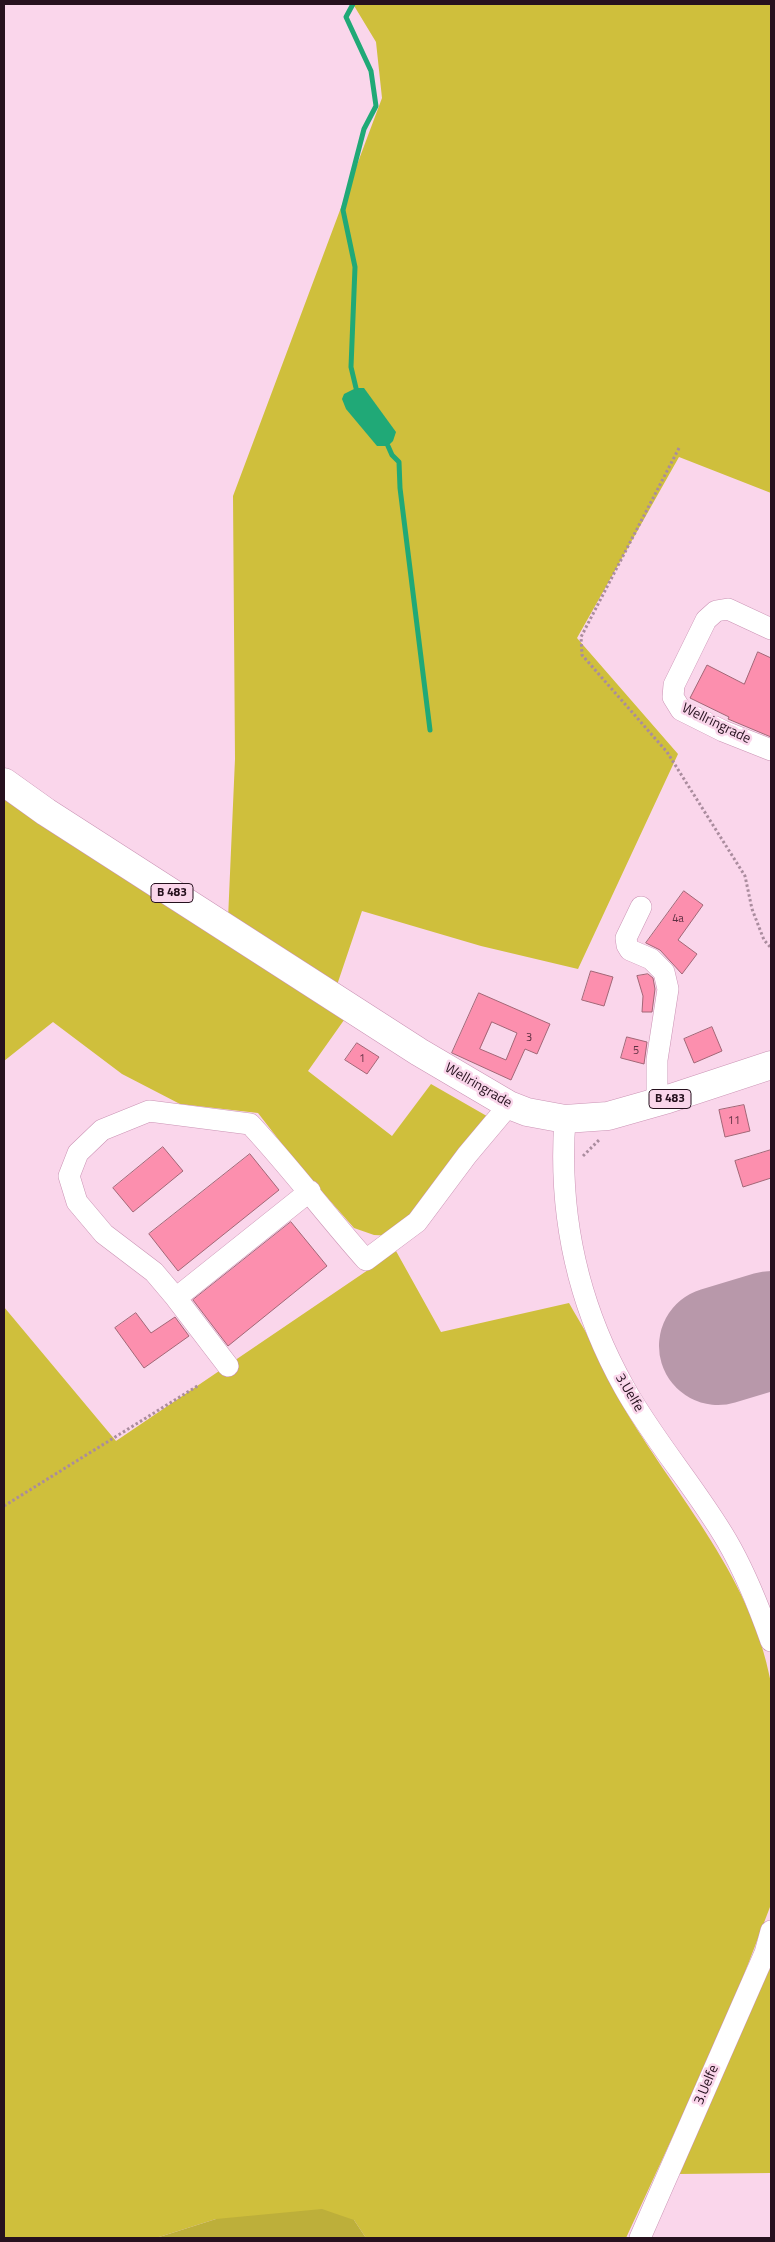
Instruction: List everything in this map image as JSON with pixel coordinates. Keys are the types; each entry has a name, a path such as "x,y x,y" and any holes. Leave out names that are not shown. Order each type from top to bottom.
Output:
{"main road":[{"name":"Wellringrade","path":"4,782 46,812 419,1052 509,1105 527,1112 566,1119 608,1116 657,1103 771,1065"}],"street":[{"name":"Wellringrade","path":"771,629 728,609 716,611 706,620 674,685 673,697 681,710 723,731 771,750"},
{"path":"641,907 626,938 627,945 630,950 651,959 664,972 668,989 657,1060 657,1103"},
{"path":"228,1366 154,1272 104,1234 77,1202 69,1176 78,1154 102,1130 149,1111 250,1124 310,1191 330,1220 366,1260 417,1222 452,1175 509,1105"},
{"name":"3.Uelfe","path":"566,1119 563,1149 564,1192 569,1233 577,1276 596,1331 624,1388 727,1541 759,1606 771,1641"},
{"path":"176,1298 310,1191"},
{"name":"3.Uelfe","path":"640,2238 765,1953 771,1931"}],"path":[{"path":"4,1506 199,1385"}],"shaded area":[{"path":"353,4 771,4 771,493 679,457 577,638 678,754 578,969 481,946 362,911 336,988 228,919 235,759 233,496 382,98 376,42"},
{"path":"356,388 364,388 396,432 393,441 388,446 377,446 346,409 342,399 344,394"},
{"path":"4,786 349,1013 308,1071 392,1136 431,1084 492,1119 395,1236 374,1235 354,1228 296,1162 258,1113 180,1104 122,1074 53,1022 4,1061"},
{"path":"396,1251 441,1332 569,1303 588,1336 616,1394 637,1429 706,1532 746,1604 761,1643 771,1683 770,1907 727,2019 626,2238 366,2238 354,2220 216,2219 156,2238 4,2238 4,1307 116,1441"},
{"path":"771,1957 771,2173 678,2174"},
{"path":"322,2209 354,2220 366,2238 156,2238 216,2219"}],"building":[{"path":"758,652 771,658 771,737 728,719 729,717 690,698 707,665 744,684"},
{"path":"684,891 703,905 678,940 697,954 682,974 660,950 646,943"},
{"path":"591,971 613,977 604,1006 582,1000"},
{"path":"648,974 653,978 655,989 652,1012 642,1012 643,996 637,976"},
{"path":"479,993 550,1024 537,1054 525,1049 511,1080 452,1053","holes":["492,1022 517,1033 506,1060 480,1049"]},
{"path":"712,1027 722,1051 694,1063 684,1039"},
{"path":"627,1037 647,1042 644,1064 621,1058"},
{"path":"357,1043 379,1057 367,1074 345,1060"},
{"path":"744,1105 750,1131 725,1137 719,1110"},
{"path":"163,1147 183,1171 133,1212 113,1188"},
{"path":"771,1150 771,1178 743,1187 735,1161"},
{"path":"250,1154 279,1190 178,1271 149,1234"},
{"path":"291,1222 327,1266 228,1346 193,1300"},
{"path":"136,1313 151,1333 175,1317 189,1336 144,1368 115,1328"}],"waterway":[{"path":"353,4 346,17 371,71 376,106 364,129 343,210 355,267 351,367 356,388"},
{"path":"388,446 392,455 399,462 400,488 430,730"}],"runway":[{"path":"718,1346 771,1330"}]}
